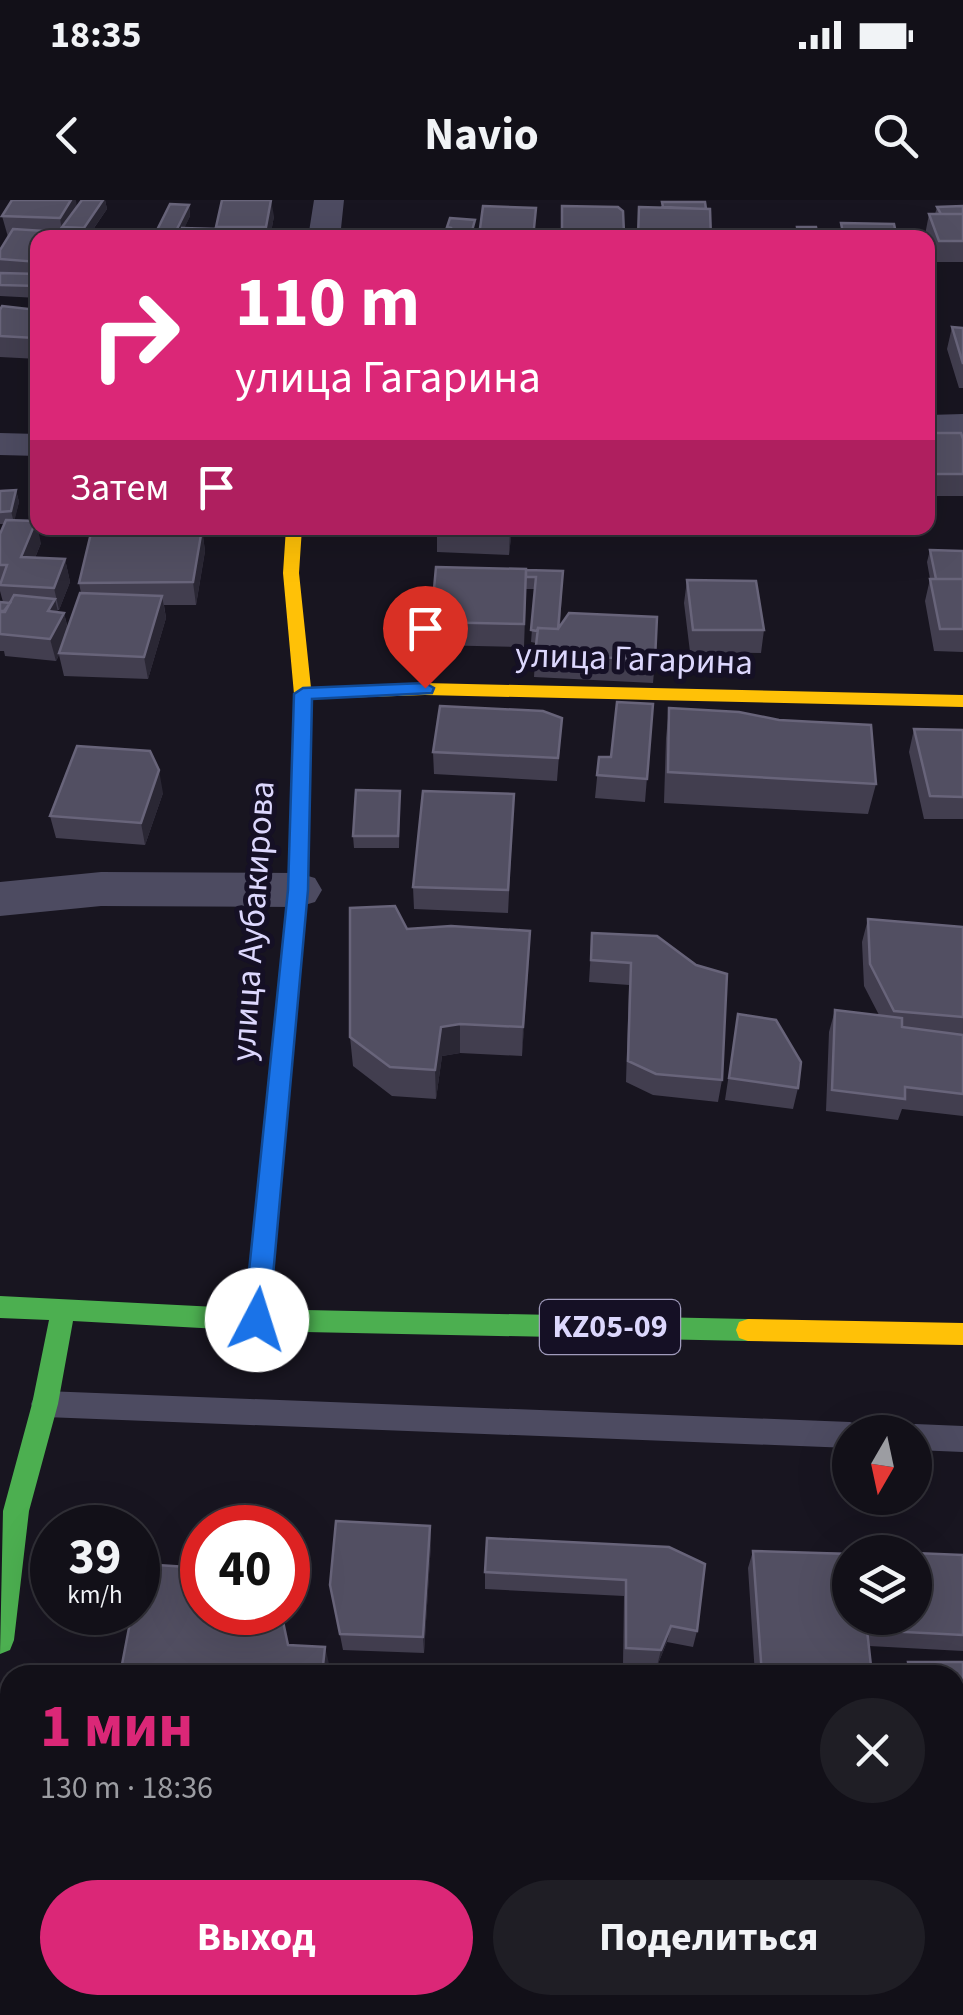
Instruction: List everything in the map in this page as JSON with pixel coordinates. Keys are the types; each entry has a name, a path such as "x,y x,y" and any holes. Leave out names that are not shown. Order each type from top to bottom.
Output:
{"street":[{"path":"325,230 329,200"},
{"path":"935,426 963,425"},
{"path":"0,444 30,444"},
{"name":"улица Аубакирова","path":"257,1320 298,890 303,694 291,573 294,535"},
{"name":"улица Гагарина","path":"303,694 425,688 963,701"},
{"path":"0,899 101,888 298,890"},
{"name":"KZ05-09","path":"0,1307 257,1320 963,1334"},
{"path":"0,1640 16,1512 64,1310"}],"lane":[{"path":"44,1404 832,1433"},
{"path":"932,1438 963,1439"}],"building":[{"path":"12,200 71,200 60,218 2,216"},
{"path":"82,200 103,200 84,228 62,227"},
{"path":"222,200 271,200 266,227 216,227"},
{"path":"662,202 705,202 706,209 663,207"},
{"path":"170,204 189,205 176,230 157,230"},
{"path":"483,206 536,208 534,230 480,230"},
{"path":"562,206 618,207 623,211 624,230 562,230"},
{"path":"963,206 963,214 941,214 937,207"},
{"path":"639,207 710,209 711,230 638,230"},
{"path":"929,214 963,214 963,241 939,241"},
{"path":"450,218 475,220 472,230 447,227"},
{"path":"841,223 894,224 895,230 842,230"},
{"path":"182,228 260,230 181,230"},
{"path":"13,229 30,230 30,261 0,259 0,250"},
{"path":"0,273 30,274 30,286 0,285"},
{"path":"2,306 30,309 30,338 0,336"},
{"path":"952,327 963,328 963,364"},
{"path":"935,433 961,433 963,474 935,474"},
{"path":"16,490 11,511 0,512 0,491"},
{"path":"6,520 30,521 30,535 21,557 65,559 54,588 0,585 7,565 0,565 0,534"},
{"path":"91,535 201,535 193,582 79,583"},
{"path":"930,550 963,551 963,579 936,579"},
{"path":"436,567 526,569 524,624 431,622"},
{"path":"526,570 563,571 558,629 531,630 536,577 526,577"},
{"path":"930,579 963,579 963,629 940,629"},
{"path":"687,580 756,581 764,630 693,630"},
{"path":"80,593 162,596 144,657 59,653"},
{"path":"14,595 55,599 48,611 64,613 50,639 0,634 0,612 5,612"},
{"path":"569,613 657,617 655,660 535,654 538,628 558,629"},
{"path":"617,702 653,704 647,779 597,775 599,757 611,757"},
{"path":"440,706 543,711 562,718 558,758 433,752"},
{"path":"669,708 871,725 876,784 668,772"},
{"path":"914,729 963,730 963,797 930,796"},
{"path":"77,746 150,751 159,770 141,823 50,816"},
{"path":"356,790 400,791 398,836 353,836"},
{"path":"423,791 514,794 508,890 413,887"},
{"path":"395,906 407,929 451,926 530,931 523,1027 441,1027 435,1070 390,1067 350,1037 350,908"},
{"path":"868,919 963,927 963,1017 894,1011 870,964"},
{"path":"592,933 657,936 696,965 727,974 722,1080 656,1074 628,1061 631,963 591,960"},
{"path":"835,1010 902,1018 902,1027 963,1035 963,1094 905,1087 905,1099 832,1090"},
{"path":"738,1014 776,1020 801,1062 798,1088 729,1078"},
{"path":"336,1521 430,1526 423,1637 340,1634 330,1585"},
{"path":"487,1538 669,1547 705,1564 697,1631 671,1626 661,1650 626,1648 626,1580 485,1572"},
{"path":"753,1551 832,1553 832,1635 868,1635 871,1665 761,1665"},
{"path":"932,1554 963,1555 963,1635 932,1633"},
{"path":"160,1565 180,1567 180,1635 286,1635 288,1645 325,1647 323,1665 122,1665 128,1635 160,1635"},
{"path":"908,1662 963,1662 963,1665"}],"traffic: fast":[{"path":"0,1307 257,1320 748,1330"},
{"path":"0,1640 16,1511 45,1404 63,1311"}],"traffic: slow":[{"path":"257,1320 298,890 303,694 291,573 294,535"},
{"path":"303,694 425,689 963,701"},
{"path":"748,1330 963,1334"}],"route":[{"path":"257,1320 298,890 303,694 425,688"}]}
